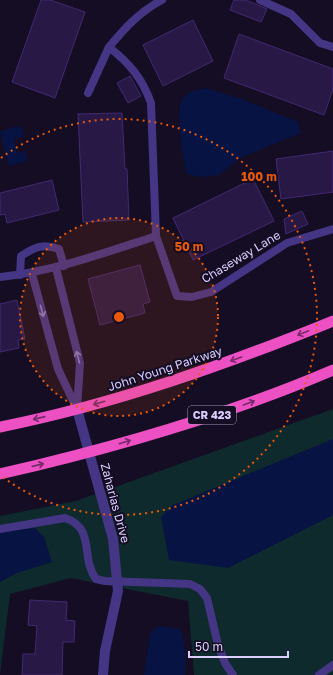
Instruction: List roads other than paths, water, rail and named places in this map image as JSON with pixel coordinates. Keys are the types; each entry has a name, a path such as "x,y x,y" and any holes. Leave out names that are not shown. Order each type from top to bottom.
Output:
{"highway":[{"name":"John Young Parkway","path":"0,427 77,410 204,371 333,321"},
{"name":"CR 423","path":"0,474 88,453 246,404 333,370"}],"street":[{"name":"Zaharias Drive","path":"77,410 113,539 118,591 105,651 103,675"}],"lane":[{"path":"88,93 108,47 127,24 146,8 162,0"},
{"path":"260,0 291,14 320,43 333,47"},
{"path":"0,277 32,274 60,267 156,236 151,103 145,85 127,62 108,47"},
{"name":"Chaseway Lane","path":"156,236 177,296 192,297 211,292 287,243 333,229"},
{"path":"20,275 21,256 36,246 49,245 59,249 60,267 80,363 77,410"},
{"path":"32,274 58,369 77,410"},
{"path":"0,529 65,518 74,521 81,528 85,538 88,565 96,579 116,581 178,582 190,584 200,589 207,598 218,645 225,662 233,675"},
{"path":"319,675 333,665"}]}
